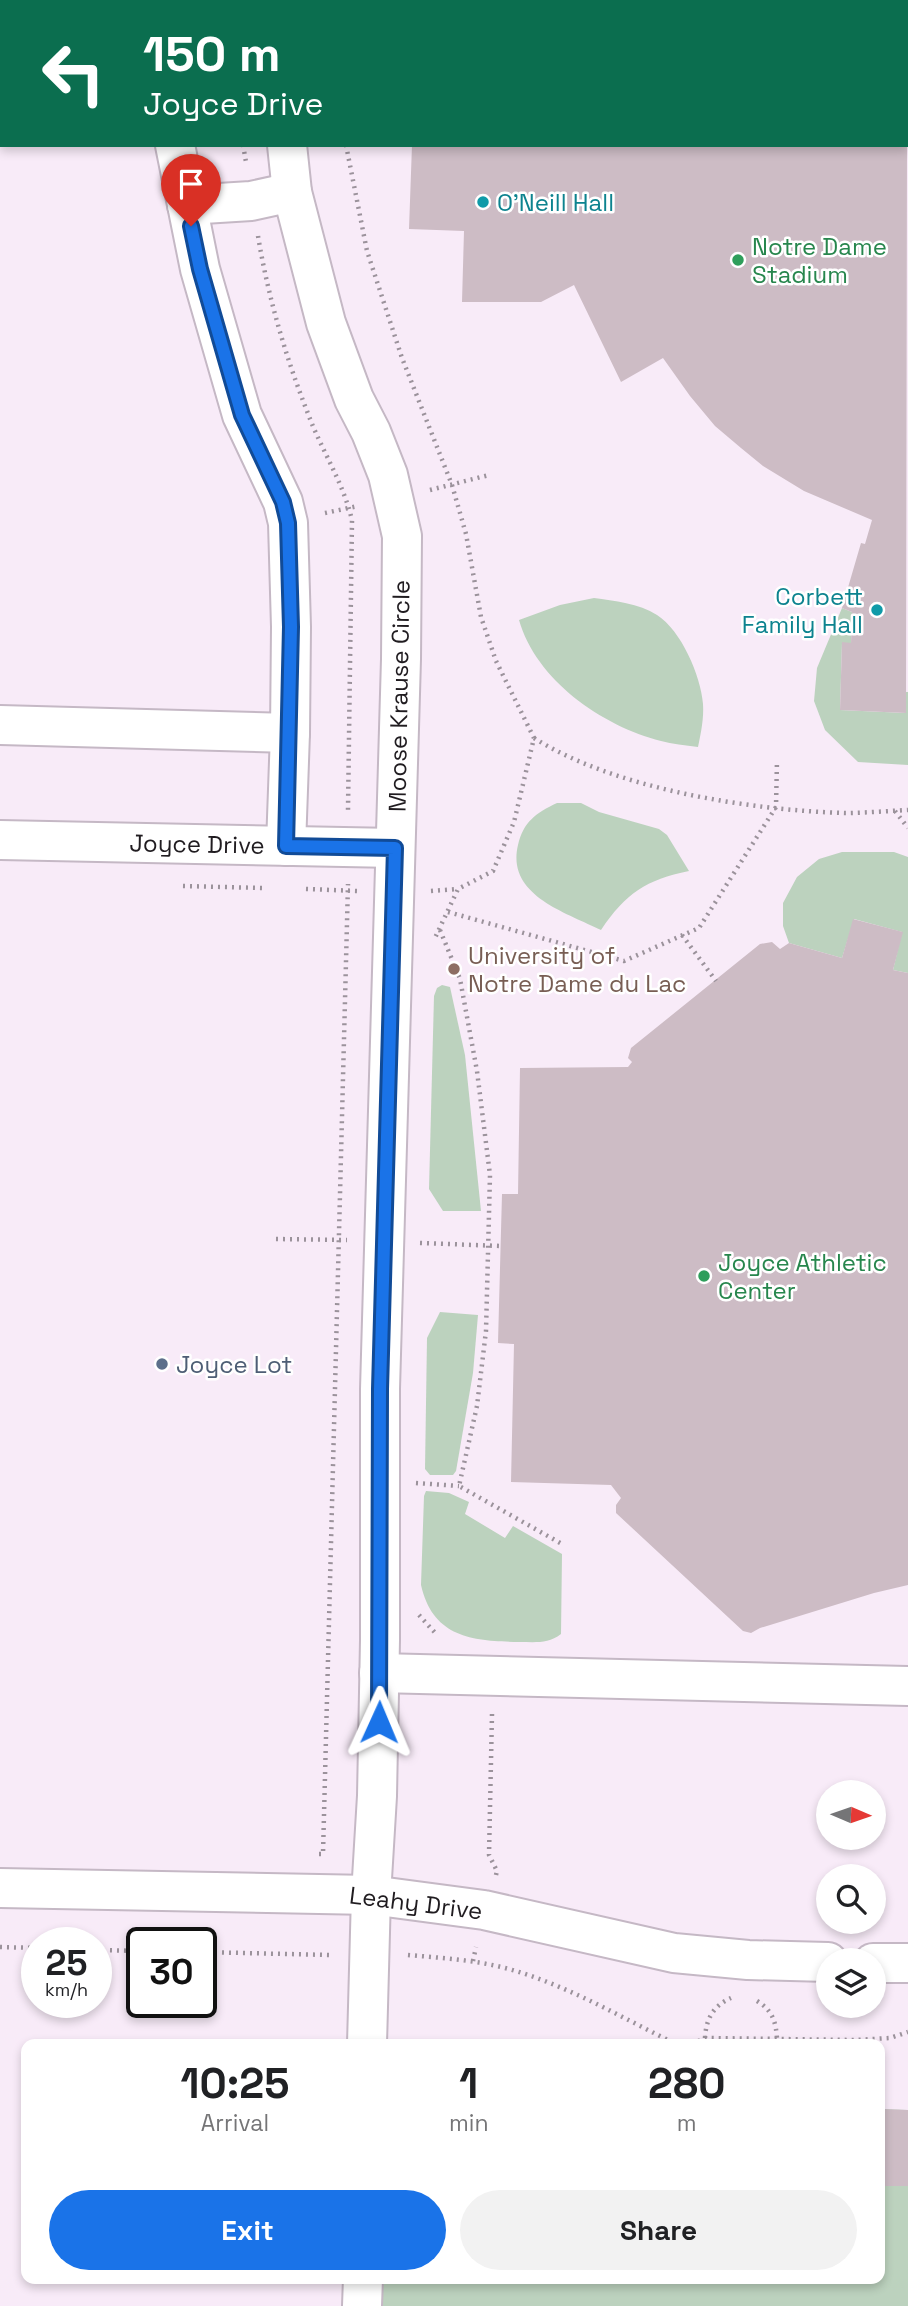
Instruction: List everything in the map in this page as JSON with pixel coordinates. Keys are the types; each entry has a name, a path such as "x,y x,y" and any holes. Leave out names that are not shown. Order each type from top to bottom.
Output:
{"street":[{"path":"175,147 200,269 242,415 283,502 288,523 291,627 286,846"},
{"name":"Moose Krause Circle","path":"287,147 292,192 326,323 354,399 388,475 402,536 401,659 380,1389 377,1796 367,2039"},
{"path":"187,205 251,201 292,192"},
{"path":"0,725 290,733"},
{"name":"Joyce Drive","path":"0,840 395,848"},
{"path":"379,1673 908,1686"},
{"name":"Leahy Drive","path":"0,1888 371,1895 484,1910 674,1953 748,1960 816,1962"},
{"path":"886,1963 908,1964"},
{"path":"362,2306 363,2284"}],"path":[{"path":"243,147 247,172"},
{"path":"346,147 367,251 402,358 452,485 466,534 481,617 496,661 534,738 556,752 600,770 663,789 776,807 844,813 908,810"},
{"path":"419,493 489,475"},
{"path":"324,513 368,503"},
{"path":"426,891 458,889 493,872 514,822 534,738"},
{"path":"448,912 624,961 699,928 776,807 777,760"},
{"path":"894,811 908,828"},
{"path":"310,1853 323,1854 348,874"},
{"path":"306,889 361,891"},
{"path":"458,889 440,929 460,979 478,1071 490,1175 486,1331 477,1406 458,1486 562,1544"},
{"path":"682,935 716,981"},
{"path":"276,1239 350,1241"},
{"path":"416,1243 501,1246"},
{"path":"497,1871 508,1874"},
{"path":"0,1947 21,1948"},
{"path":"217,1953 369,1958 406,1955 472,1961 507,1968 573,1993 666,2039"},
{"path":"741,1997 719,2004 706,2026 705,2038 777,2039 772,2014 765,2005 754,1999"},
{"path":"872,2039 890,2038 908,2032"}],"green space":[{"path":"594,598 626,603 657,615 682,642 694,667 703,704 698,747 661,741 616,724 574,697 540,662 519,620 560,605"},
{"path":"842,608 852,612 851,643 842,643 840,710 906,713 908,692 908,765 858,762 825,730 814,701 817,668"},
{"path":"557,803 581,803 599,812 659,829 667,835 689,871 661,879 638,890 619,906 601,930 556,908 529,889 521,877 517,862 520,837 527,824"},
{"path":"842,852 894,852 908,857 908,973 893,970 902,932 854,919 842,958 789,943 783,926 783,903 797,877 819,859"},
{"path":"442,985 450,987 465,1055 481,1211 443,1211 429,1189 434,996 437,988"},
{"path":"440,1312 478,1315 473,1373 456,1471 453,1475 430,1475 425,1469 427,1338"},
{"path":"426,1491 449,1493 469,1502 465,1514 505,1538 513,1526 562,1554 561,1634 542,1642 471,1638 445,1626 435,1616 421,1585"},
{"path":"885,2109 908,2110 908,2306 377,2306 378,2284 885,2284"}],"building":[{"name":"Notre Dame Stadium","path":"412,147 907,147 906,713 840,710 842,642 851,643 852,612 842,608 861,543 865,544 872,520 804,491 763,466 715,426 663,358 621,382 574,285 541,302 462,302 464,231 409,229"},
{"name":"Joyce Athletic Center","path":"853,919 903,932 893,970 908,973 908,1585 874,1593 751,1633 743,1631 616,1513 616,1505 621,1498 611,1485 511,1482 514,1344 498,1343 502,1194 518,1194 520,1068 628,1067 632,1062 628,1058 631,1048 760,944 772,942 780,949 789,943 842,958"},
{"path":"885,2109 908,2110 908,2186 885,2186"}],"place":[{"name":"O'Neill Hall","path":"483,202"},
{"name":"Notre Dame Stadium","path":"738,260"},
{"name":"Corbett Family Hall","path":"877,610"},
{"name":"University of Notre Dame du Lac","path":"454,969"},
{"name":"Joyce Athletic Center","path":"704,1276"},
{"name":"Joyce Lot","path":"162,1364"}],"route":[{"path":"191,226 200,269 242,415 283,502 288,523 291,627 286,846 395,848 380,1389 379,1722"}]}
